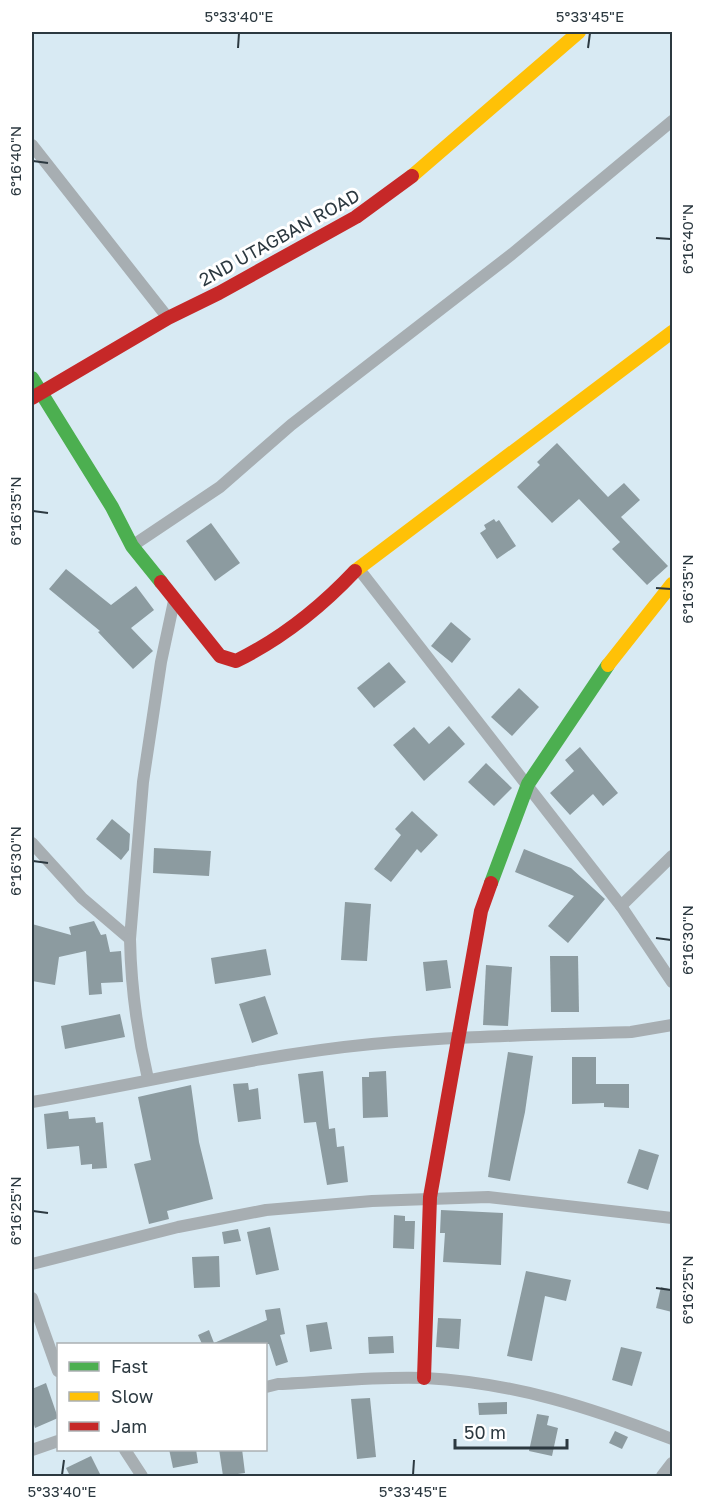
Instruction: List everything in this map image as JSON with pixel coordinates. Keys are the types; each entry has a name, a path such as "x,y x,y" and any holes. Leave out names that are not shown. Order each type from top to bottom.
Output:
{"street":[{"name":"2ND UTAGBAN ROAD","path":"36,395 168,318 219,293 356,217 424,167 579,32"},
{"path":"132,546 220,487 291,425 512,254 672,121"},
{"path":"32,145 168,318"},
{"path":"32,378 36,395 112,507 132,546 220,657 236,661 287,628 345,583 358,568 458,497 554,419 672,332"},
{"path":"358,568 621,906 672,982"},
{"path":"424,1378 430,1197 481,911 528,784 604,670 672,585"},
{"path":"148,1079 131,987 130,939 143,782 161,662 174,601"},
{"path":"32,843 82,898 130,939"},
{"path":"621,906 672,856"},
{"path":"32,1102 99,1091 148,1079 371,1044 631,1032 672,1025"},
{"path":"32,1264 178,1227 266,1210 430,1197 488,1197 672,1218"},
{"path":"32,1298 57,1368"},
{"path":"267,1387 278,1384 424,1378 519,1389 588,1407 672,1439"},
{"path":"32,1450 57,1441"},
{"path":"125,1451 142,1476"},
{"path":"662,1476 672,1463"}],"building":[{"path":"557,443 608,497 624,483 640,500 621,517 668,566 647,585 612,549 620,542 579,499 552,523 517,487 540,465 537,462"},
{"path":"494,519 496,522 499,520 516,546 497,559 480,533 486,529 484,525"},
{"path":"211,523 240,563 215,581 186,541"},
{"path":"66,569 111,605 136,586 154,610 131,628 153,651 133,669 98,632 100,631 49,589"},
{"path":"451,622 471,639 452,663 431,646"},
{"path":"389,662 406,682 374,708 357,688"},
{"path":"519,688 539,707 512,736 491,717"},
{"path":"449,726 465,744 424,781 393,745 414,727 429,744"},
{"path":"580,747 618,793 603,806 593,794 570,815 550,793 574,771 565,760"},
{"path":"486,763 512,788 494,806 468,782"},
{"path":"412,811 438,835 421,853 417,849 391,882 374,869 401,835 395,829"},
{"path":"112,819 130,834 129,850 121,860 96,839"},
{"path":"154,848 211,851 209,876 153,873"},
{"path":"524,849 571,868 605,899 568,943 548,926 574,896 515,872"},
{"path":"345,902 371,904 367,961 341,960"},
{"path":"94,921 101,935 106,934 110,952 121,951 123,982 101,983 102,994 89,995 86,951 59,957 55,985 32,981 32,924 71,935 69,927"},
{"path":"266,949 271,975 215,984 211,958"},
{"path":"550,956 578,956 579,1012 551,1012"},
{"path":"447,960 451,988 426,991 423,962"},
{"path":"486,965 512,967 508,1026 483,1025"},
{"path":"265,996 278,1034 252,1043 239,1004"},
{"path":"120,1014 125,1037 65,1049 61,1026"},
{"path":"508,1052 533,1056 525,1112 510,1181 488,1177"},
{"path":"572,1057 596,1057 596,1084 629,1084 629,1108 604,1107 604,1103 572,1104"},
{"path":"323,1071 329,1129 335,1128 337,1147 344,1146 348,1182 327,1185 316,1122 304,1123 298,1074"},
{"path":"386,1071 388,1117 363,1118 362,1077 369,1077 369,1072"},
{"path":"248,1083 249,1090 258,1088 261,1119 238,1122 233,1084"},
{"path":"191,1085 199,1142 213,1199 167,1211 169,1219 149,1224 134,1164 151,1160 138,1097"},
{"path":"68,1111 69,1119 95,1117 96,1123 103,1122 107,1168 92,1169 92,1164 81,1165 79,1146 47,1149 44,1114"},
{"path":"639,1149 659,1155 648,1190 627,1183"},
{"path":"441,1210 503,1213 501,1265 443,1262 445,1233 440,1233"},
{"path":"394,1215 405,1216 405,1221 415,1221 414,1249 393,1248"},
{"path":"270,1227 279,1270 256,1275 247,1232"},
{"path":"238,1229 241,1241 224,1244 222,1232"},
{"path":"219,1256 220,1287 194,1288 192,1257"},
{"path":"526,1271 571,1280 566,1301 545,1296 532,1361 507,1356"},
{"path":"661,1287 672,1290 672,1312 656,1308"},
{"path":"280,1308 285,1334 280,1335 288,1362 276,1366 267,1343 214,1343 267,1320 265,1310"},
{"path":"438,1318 461,1319 459,1349 436,1347"},
{"path":"327,1322 332,1349 310,1352 306,1325"},
{"path":"209,1330 214,1343 202,1343 198,1335"},
{"path":"393,1336 394,1353 369,1354 368,1337"},
{"path":"621,1347 642,1352 632,1386 612,1380"},
{"path":"46,1383 57,1415 57,1418 35,1428 32,1418 32,1389"},
{"path":"370,1398 376,1457 357,1459 351,1399"},
{"path":"507,1402 507,1414 479,1415 478,1403"},
{"path":"537,1414 549,1416 547,1425 558,1428 552,1456 529,1451"},
{"path":"615,1431 628,1437 622,1449 609,1443"},
{"path":"169,1451 196,1451 198,1463 173,1468"},
{"path":"219,1451 242,1451 245,1473 223,1476"},
{"path":"91,1456 101,1476 70,1476 66,1468"}],"traffic: fast":[{"path":"32,378 112,507 132,546 161,582"},
{"path":"491,883 528,784 608,665"}],"traffic: slow":[{"path":"412,176 579,32"},
{"path":"355,571 672,332"},
{"path":"608,665 672,584"}],"traffic: jam":[{"path":"32,398 168,318 219,293 356,217 412,176"},
{"path":"161,582 220,656 236,661 269,643 300,621 355,571"},
{"path":"424,1378 430,1197 481,911 491,883"}]}
